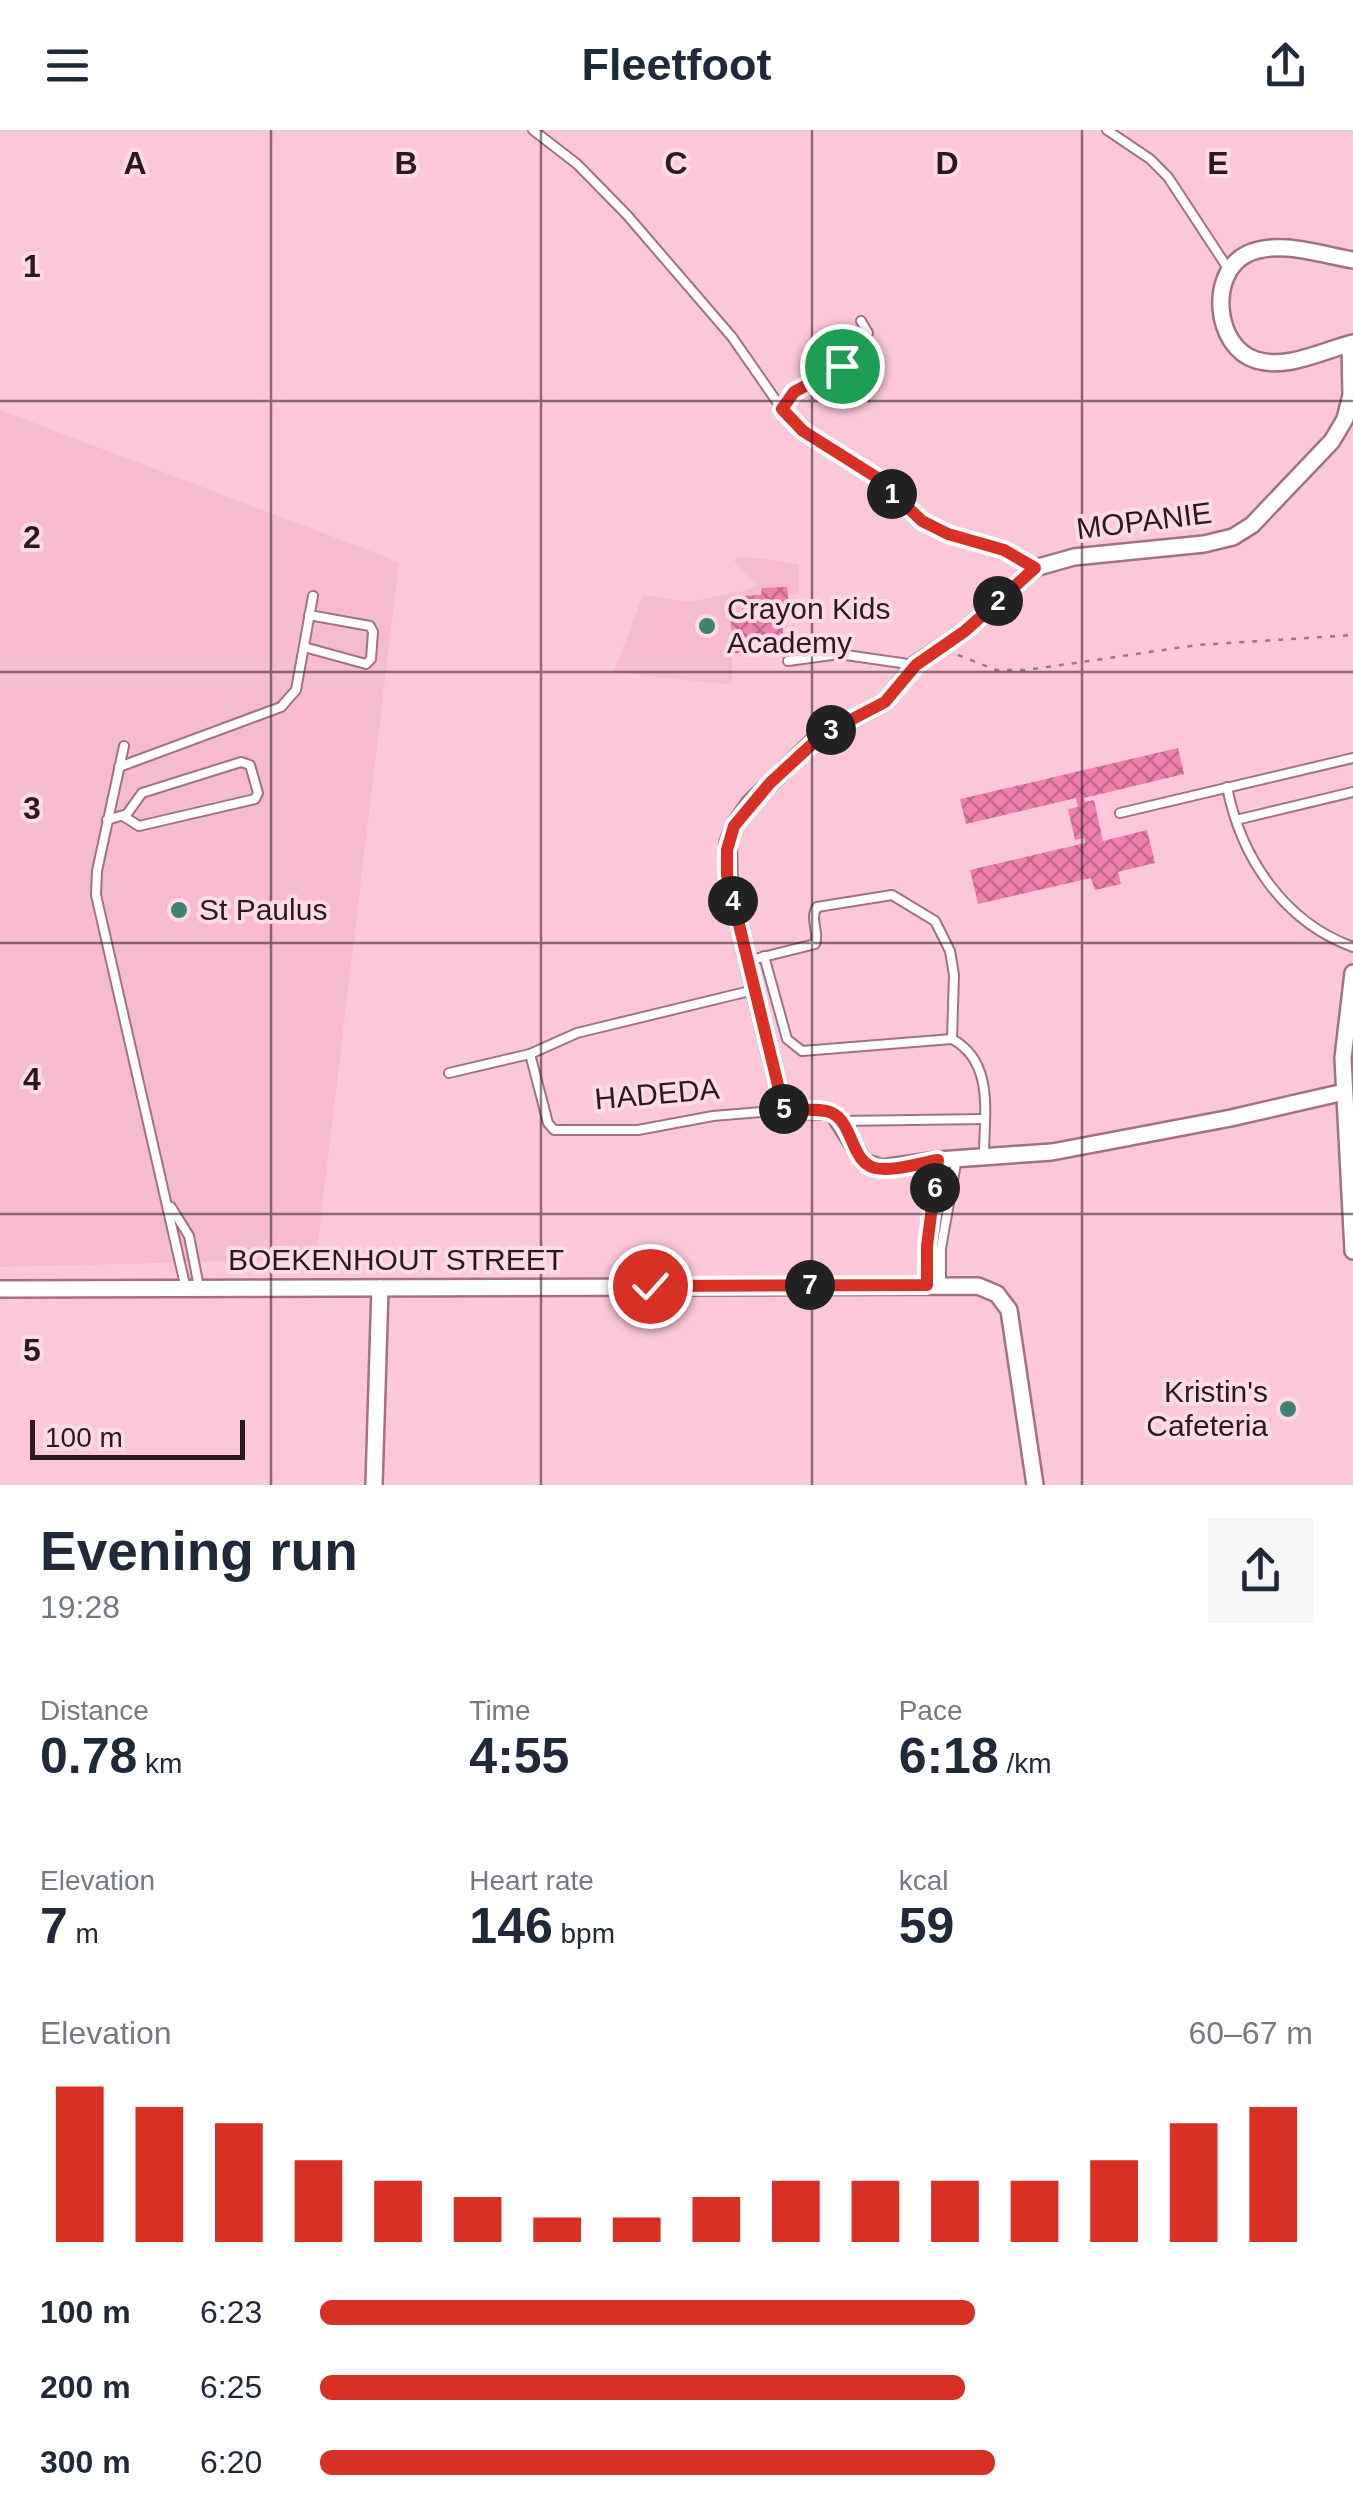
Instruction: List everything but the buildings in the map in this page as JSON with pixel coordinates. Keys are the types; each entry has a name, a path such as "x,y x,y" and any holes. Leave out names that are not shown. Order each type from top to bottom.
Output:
{"street":[{"path":"1351,343 1276,362 1248,357 1234,344 1222,314 1221,296 1229,270 1246,254 1262,249 1353,260"},
{"name":"MOPANIE","path":"784,1110 754,990 756,958 727,875 727,850 734,826 750,804 813,742 885,702 916,665 965,631 1035,568 1074,557 1204,544 1233,537 1252,525 1332,440 1344,419 1351,395 1351,343"},
{"path":"1353,972 1344,1092 1353,1251"},
{"path":"840,1120 862,1158 871,1166 889,1168 957,1158 1038,1154 1344,1092"},
{"name":"HADEDA","path":"784,1110 826,1111 840,1120"},
{"name":"BOEKENHOUT STREET","path":"0,1289 972,1285 993,1291 1009,1310 1034,1485"},
{"path":"374,1485 380,1288"}],"lane":[{"path":"534,130 576,164 633,222 739,344 782,409 803,431 876,477 922,521 948,534 1004,550 1035,568"},
{"path":"1107,130 1150,159 1168,177 1229,270"},
{"path":"782,409 794,392 842,366 860,346 868,333 861,321"},
{"path":"119,767 281,707 290,700 296,690 313,596"},
{"path":"304,647 366,664 371,659 374,632 370,626 309,615"},
{"path":"788,661 839,654 916,665"},
{"path":"124,746 96,871 96,895 192,1289"},
{"path":"1120,813 1353,758"},
{"path":"107,820 124,816 142,793 241,762 250,765 258,793 255,800 139,826 124,816"},
{"path":"1228,788 1248,852 1289,908 1314,929 1353,947"},
{"path":"1236,820 1353,792"},
{"path":"952,1038 955,985 950,950 936,921 900,897 886,895 817,907 813,916 817,936 814,944 756,958 787,1039 802,1051 952,1038 962,1044 984,1080 984,1158"},
{"path":"449,1073 530,1054 578,1033 754,990"},
{"name":"HADEDA","path":"530,1054 548,1123 554,1130 638,1130 713,1116 784,1110"},
{"path":"840,1120 984,1119"},
{"path":"934,1285 957,1158"},
{"path":"934,1285 927,1246 938,1160"},
{"path":"169,1203 189,1236 192,1289"}],"path":[{"path":"951,652 996,670 1027,670 1196,645 1353,635"}],"shaded area":[{"name":"St Paulus","path":"0,410 399,562 316,1259 0,1267"},
{"name":"Crayon Kids Academy","path":"739,556 799,564 799,594 788,595 789,614 782,614 784,650 732,654 732,685 614,672 643,595 688,602 758,585 734,561"}],"place":[{"name":"Crayon Kids Academy","path":"707,626"},
{"name":"St Paulus","path":"179,910"},
{"name":"Kristin's Cafeteria","path":"1288,1409"}],"route":[{"path":"650,1286 927,1285 927,1246 938,1160 889,1168 871,1166 864,1162 834,1114 784,1110 727,875 728,843 744,810 813,742 885,702 916,665 965,631 1035,568 1004,550 948,534 922,521 876,477 797,426 782,409 794,392 842,366"}]}
